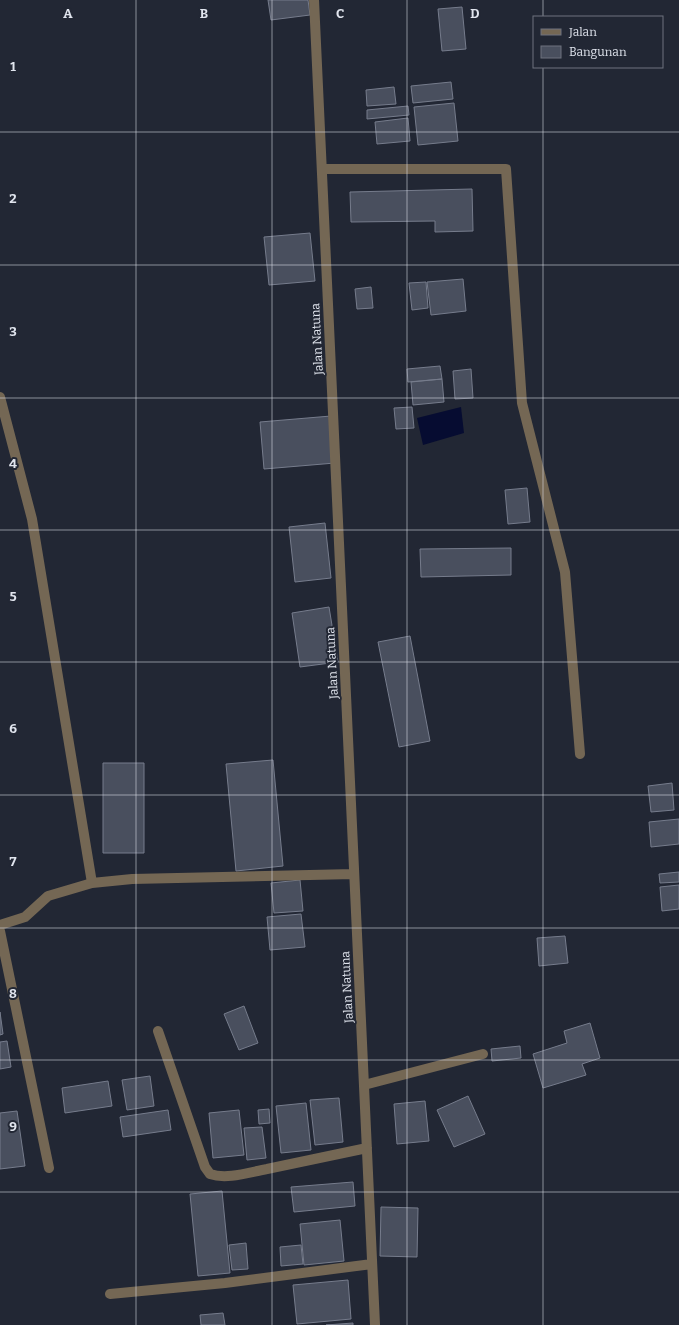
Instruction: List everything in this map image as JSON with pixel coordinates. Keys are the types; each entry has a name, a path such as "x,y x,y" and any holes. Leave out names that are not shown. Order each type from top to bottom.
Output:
{"street":[{"name":"Jalan Natuna","path":"314,0 375,1325"},
{"path":"322,169 506,169 522,403 564,572 580,754"},
{"path":"0,397 32,519 92,883"},
{"path":"0,925 26,917 48,896 92,883 132,879 354,874"},
{"path":"0,931 49,1168"},
{"path":"158,1031 205,1167 210,1174 216,1176 232,1175 304,1162 367,1148"},
{"path":"364,1085 483,1054"},
{"path":"110,1294 372,1264"}],"water":[{"path":"461,407 464,433 423,445 417,418"}],"building":[{"path":"268,0 308,0 310,15 271,20"},
{"path":"462,7 466,49 442,51 438,9"},
{"path":"451,82 453,99 413,103 411,86"},
{"path":"394,87 396,104 367,106 366,90"},
{"path":"454,103 458,141 418,145 414,107"},
{"path":"408,106 409,115 367,119 367,110"},
{"path":"408,118 410,141 377,144 375,122"},
{"path":"472,189 473,231 435,232 435,221 351,222 350,192"},
{"path":"310,233 315,281 269,285 264,237"},
{"path":"463,279 466,311 431,315 427,282"},
{"path":"426,282 428,308 412,310 409,283"},
{"path":"371,287 373,308 357,309 355,289"},
{"path":"440,366 442,379 408,382 407,369"},
{"path":"471,369 473,398 455,399 453,371"},
{"path":"442,379 444,402 413,405 411,382"},
{"path":"412,407 414,428 396,429 394,408"},
{"path":"331,416 335,463 264,469 260,422"},
{"path":"527,488 530,522 508,524 505,490"},
{"path":"325,523 331,578 295,582 289,527"},
{"path":"511,548 511,575 421,577 420,549"},
{"path":"329,607 338,662 300,667 292,613"},
{"path":"410,636 430,741 399,747 378,642"},
{"path":"273,760 283,866 236,871 226,764"},
{"path":"103,763 144,763 144,853 103,853"},
{"path":"672,783 674,810 651,812 648,786"},
{"path":"679,819 679,844 651,847 649,822"},
{"path":"679,872 679,882 660,883 659,874"},
{"path":"300,880 303,911 274,913 271,883"},
{"path":"679,885 679,909 662,911 660,887"},
{"path":"301,914 305,947 270,950 267,917"},
{"path":"565,936 568,963 539,966 537,938"},
{"path":"244,1006 258,1043 239,1050 224,1014"},
{"path":"0,1012 3,1034 0,1035"},
{"path":"590,1023 600,1058 582,1064 586,1075 543,1088 533,1054 567,1043 564,1031"},
{"path":"7,1041 11,1067 0,1069 0,1042"},
{"path":"520,1046 521,1058 492,1061 491,1049"},
{"path":"150,1076 154,1106 127,1110 122,1080"},
{"path":"108,1081 112,1106 65,1113 62,1088"},
{"path":"468,1096 485,1134 454,1147 437,1110"},
{"path":"339,1098 343,1142 315,1145 310,1100"},
{"path":"425,1101 429,1141 397,1144 394,1104"},
{"path":"306,1103 311,1150 281,1153 276,1106"},
{"path":"269,1109 270,1123 259,1124 258,1110"},
{"path":"168,1110 171,1130 123,1137 120,1117"},
{"path":"239,1110 244,1155 213,1158 209,1113"},
{"path":"17,1111 25,1166 0,1169 0,1113"},
{"path":"262,1127 266,1158 247,1160 244,1128"},
{"path":"353,1182 355,1206 294,1212 291,1187"},
{"path":"222,1191 230,1273 198,1276 190,1194"},
{"path":"381,1207 418,1208 417,1257 380,1256"},
{"path":"340,1220 344,1261 304,1265 300,1224"},
{"path":"246,1243 248,1269 232,1270 229,1245"},
{"path":"301,1245 303,1264 281,1266 280,1247"},
{"path":"348,1280 351,1319 297,1324 293,1285"},
{"path":"223,1313 225,1325 201,1325 200,1315"},
{"path":"353,1323 353,1325 326,1325"}]}
